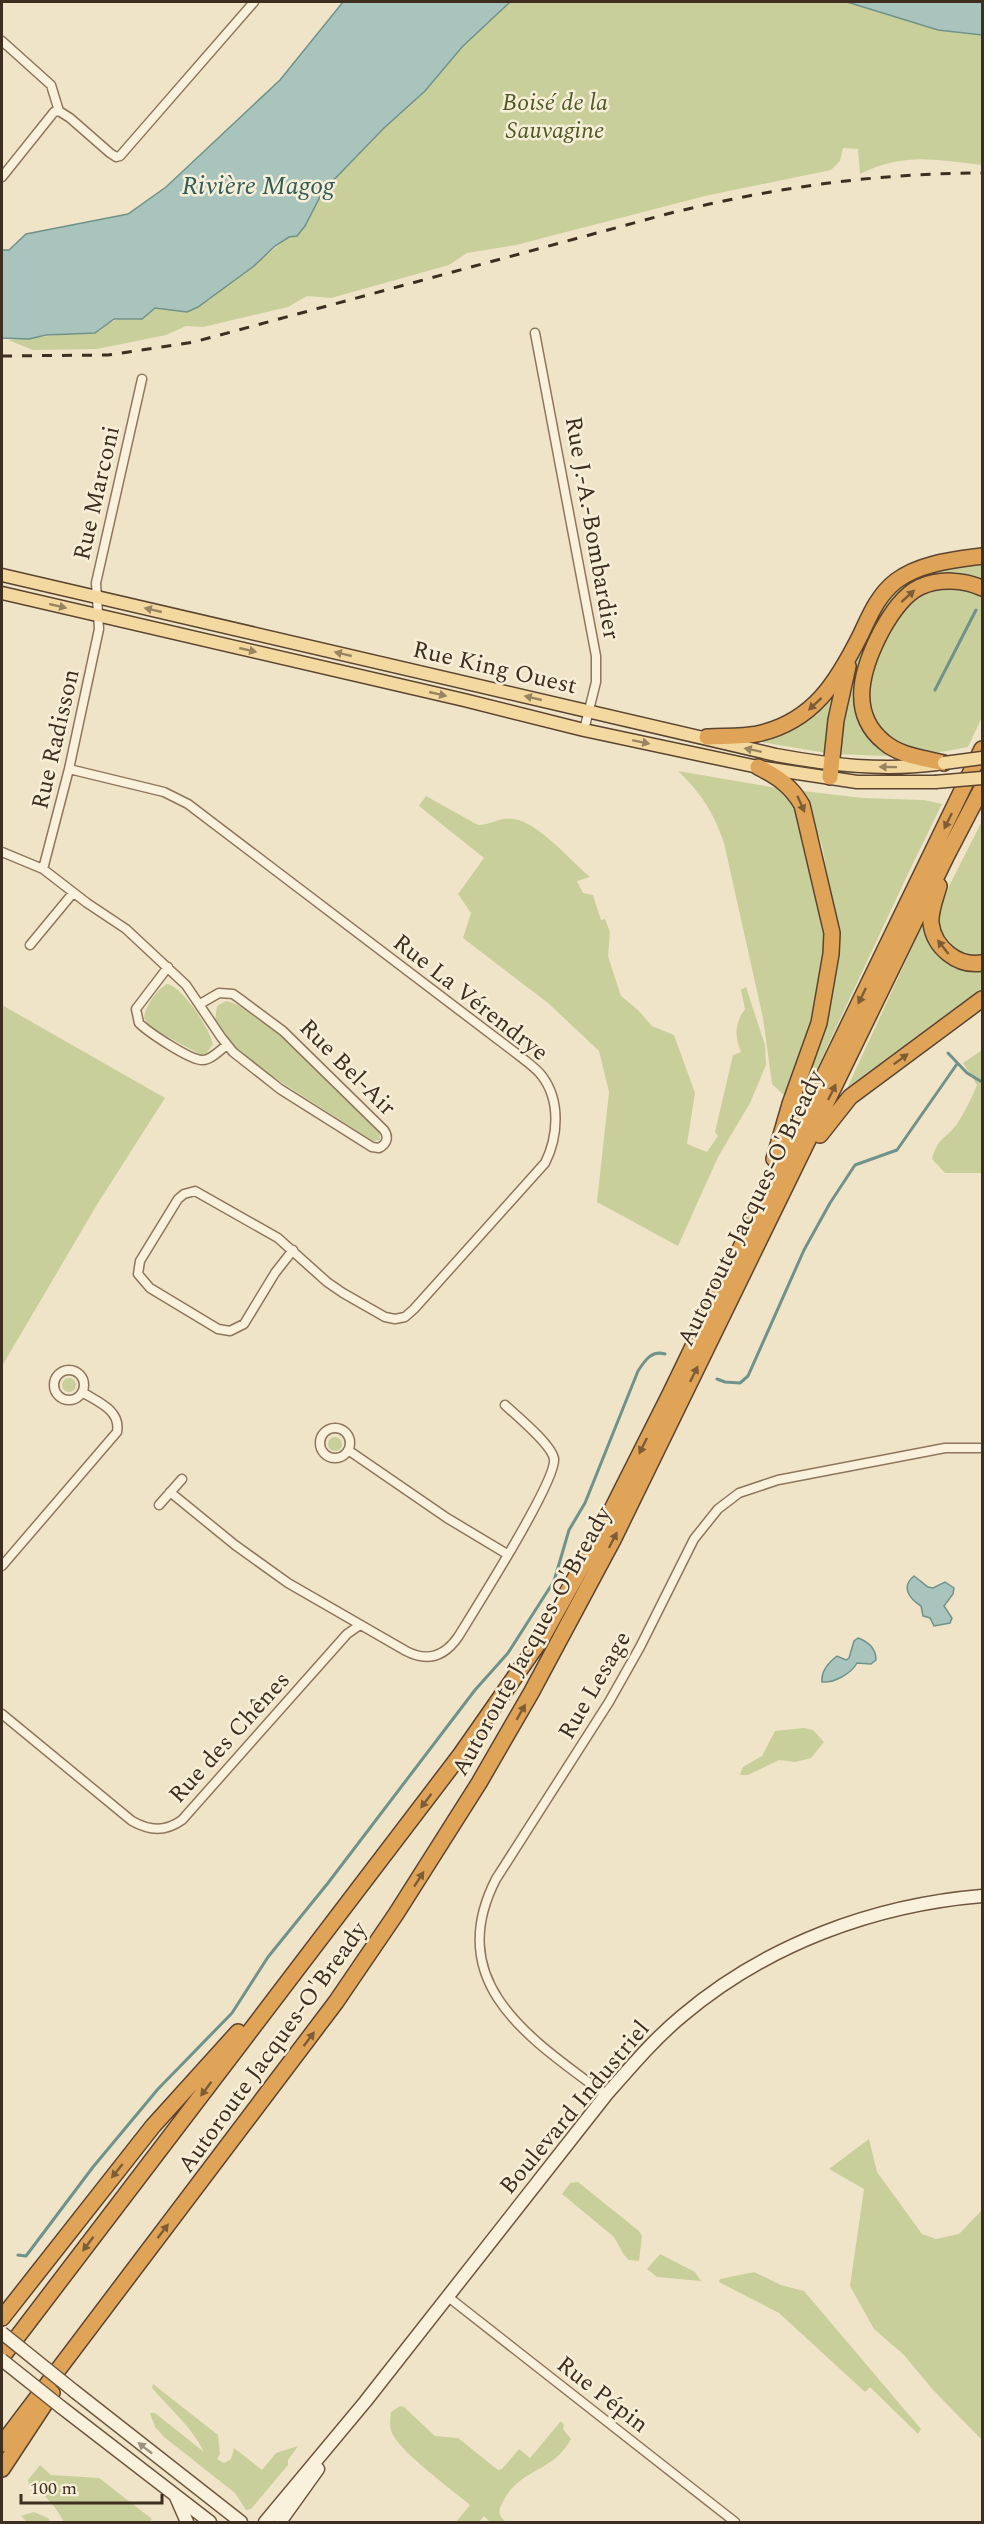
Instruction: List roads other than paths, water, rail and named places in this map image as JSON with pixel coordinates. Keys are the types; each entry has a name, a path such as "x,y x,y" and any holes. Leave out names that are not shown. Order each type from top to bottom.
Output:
{"highway":[{"path":"707,737 759,734 791,722 807,712 824,697 849,657 876,604 888,588 898,580 926,566 982,556"},
{"path":"944,763 902,753 884,742 874,732 866,720 862,705 861,686 865,666 890,617 914,590 926,584 946,581 967,583 982,588"},
{"path":"831,771 836,720 849,657"},
{"name":"Autoroute Jacques-O'Bready","path":"2,2358 473,1738 517,1677 550,1625 609,1516 982,749"},
{"path":"758,767 775,775 793,789 802,805 832,933 830,965 819,1023 790,1104 762,1202"},
{"name":"Autoroute Jacques-O'Bready","path":"2,2444 336,2002 475,1791 604,1559 947,855 982,788"},
{"path":"947,855 932,914 934,934 950,956 962,962 982,963"},
{"path":"788,1182 826,1125 846,1100 982,999"},
{"path":"2,2318 153,2126 318,1942"},
{"path":"2,2469 128,2278"}],"main road":[{"name":"Rue King Ouest","path":"2,575 707,737 831,771 857,782 935,782 982,778"},
{"name":"Rue King Ouest","path":"2,592 453,697 584,730 758,767 831,771 909,767 982,758"},
{"name":"Boulevard Industriel","path":"265,2523 365,2402 606,2095 639,2057 681,2017 713,1992 754,1966 814,1936 869,1917 918,1904 982,1896"},
{"path":"2,2333 241,2523"},
{"path":"2,2358 210,2523"},
{"name":"Boulevard Industriel","path":"280,2523 365,2402"},
{"path":"176,2496 187,2523"}],"street":[{"path":"2,42 51,85 59,111 116,157 120,156 254,2"},
{"path":"2,177 49,117 59,111"},
{"name":"Rue J.-A.-Bombardier","path":"536,333 596,656 596,682 584,730"},
{"name":"Rue Marconi","path":"100,616 96,583 106,528 141,379"},
{"name":"Rue Radisson","path":"43,869 69,769 100,616"},
{"name":"Rue La Vérendrye","path":"69,769 164,792 188,804 521,1057 542,1076 549,1088 555,1114 555,1128 554,1140 544,1163 409,1314 395,1319 378,1313 327,1282 293,1250 271,1234 202,1194 190,1192 184,1194 174,1206 140,1261 138,1274 150,1288 218,1329 230,1331 244,1324 275,1273 293,1250"},
{"name":"Rue Bel-Air","path":"2,852 43,869 73,893 126,929 168,967 200,1004 227,1045 280,1089 372,1148 379,1148 386,1144 387,1136 384,1130 277,1025 233,994 219,993 200,1004"},
{"path":"30,945 73,893"},
{"path":"168,967 136,1009 139,1023 196,1059 207,1059 227,1045"},
{"path":"2,1566 117,1432 118,1425 115,1415 82,1392"},
{"path":"170,1492 270,1572 415,1656 440,1655 458,1637 507,1554 550,1478 555,1460 546,1446 506,1405"},
{"name":"Rue Lesage","path":"606,2095 513,2020 490,1989 482,1963 480,1928 484,1906 496,1879 609,1702 640,1647 694,1539 718,1509 739,1493 778,1480 945,1448 982,1448"},
{"path":"348,1450 447,1518 507,1554"},
{"path":"159,1505 182,1479"},
{"name":"Rue des Chênes","path":"2,1714 132,1821 147,1828 166,1829 182,1820 342,1639 360,1625"},
{"name":"Rue Pépin","path":"447,2296 735,2523"}],"water":[{"name":"Rivière Magog","path":"343,2 510,2 462,47 425,91 384,128 323,191 305,226 297,236 289,237 275,246 254,266 198,307 187,312 155,308 142,319 114,319 95,333 46,335 29,339 2,338 2,250 9,250 26,234 128,214 166,187 280,80"},
{"path":"847,2 982,2 982,35 938,30"},
{"path":"914,1576 928,1587 933,1588 945,1582 954,1588 953,1594 944,1606 952,1618 950,1623 934,1626 930,1618 923,1616 921,1606 913,1600 907,1588"},
{"path":"858,1638 871,1646 876,1660 871,1664 857,1663 842,1677 822,1682 828,1664 837,1656 846,1660 849,1658 854,1641"}],"waterway":[{"path":"935,690 976,610"},
{"path":"948,1053 967,1073 982,1082"},
{"path":"717,1379 740,1383 748,1376 804,1250 830,1203 855,1165 897,1150 957,1064"},
{"path":"18,2255 26,2256 93,2167 158,2089 232,2013 268,1957 328,1883 475,1690 508,1653 554,1581 569,1530 585,1503 638,1371 646,1360 656,1353 665,1354"}],"railway":[{"path":"2,356 108,355 194,342 706,205 784,190 863,179 982,173"}],"park label":[{"name":"Boisé de la Sauvagine","path":"555,116"}]}
